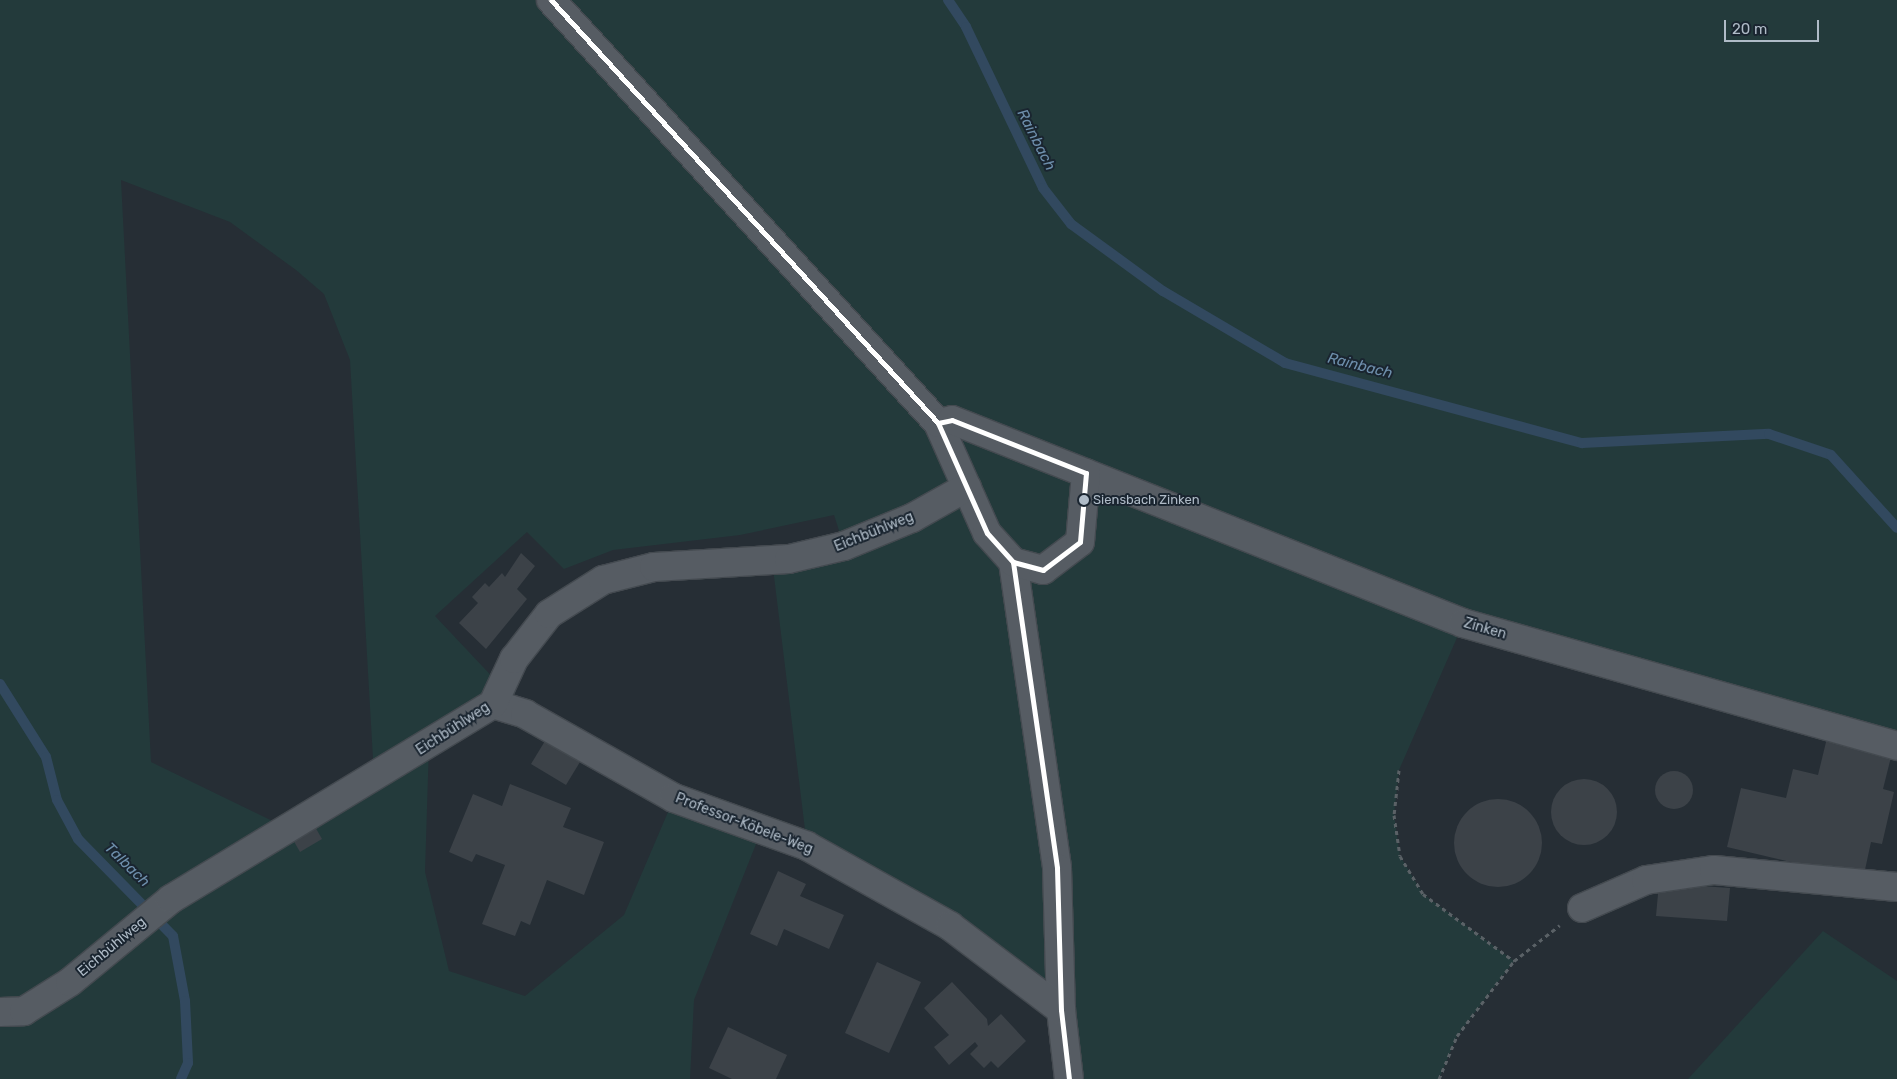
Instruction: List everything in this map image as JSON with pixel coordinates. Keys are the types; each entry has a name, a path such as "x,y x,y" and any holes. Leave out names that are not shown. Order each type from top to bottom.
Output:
{"street":[{"path":"552,0 938,423 987,534 1013,562 1043,570 1080,542 1086,473"},
{"name":"Zinken","path":"938,423 952,420 1463,623 1897,746"},
{"name":"Eichbühlweg","path":"0,1012 24,1011 70,982 171,899 493,704 514,659 549,614 603,580 654,567 789,559 844,546 912,518 967,487"},
{"path":"1013,562 1057,868 1061,1010 1069,1079"},
{"name":"Professor-Köbele-Weg","path":"493,704 525,714 674,798 807,846 950,926 1061,1010"},
{"path":"1582,908 1646,880 1714,870 1897,887"}],"path":[{"path":"1399,770 1394,815 1404,864 1423,894 1514,961"},
{"path":"1439,1079 1457,1036 1514,961 1582,908"}],"green space":[{"path":"0,0 1897,0 1897,746 1463,624 1399,770 1394,815 1400,856 1423,894 1514,961 1457,1036 1439,1079 1069,1079 1061,1010 807,846 772,560 844,546 834,515 740,535 613,550 564,569 527,532 435,616 501,686 429,745 425,872 449,971 525,996 624,915 674,798 762,829 694,1000 690,1079 0,1079","holes":["121,180 230,222 296,270 324,294 350,360 374,776 289,829 151,762"]},
{"path":"1823,931 1897,981 1897,1079 1688,1079"}],"building":[{"path":"521,553 535,566 517,589 527,599 486,649 459,623 478,603 472,597 485,583 489,587 502,573 505,577"},
{"path":"548,736 583,757 566,785 531,764"},
{"path":"1827,738 1892,753 1883,789 1894,792 1882,844 1871,842 1863,879 1727,847 1741,788 1786,798 1793,769 1818,775"},
{"path":"1674,771 1688,776 1693,790 1688,804 1674,809 1660,804 1655,790 1660,776"},
{"path":"1584,779 1597,782 1607,789 1614,799 1617,812 1614,825 1607,835 1597,842 1584,845 1571,842 1561,835 1554,825 1551,812 1554,799 1561,789 1571,782"},
{"path":"510,784 571,808 563,827 604,842 584,895 547,880 530,925 521,921 515,936 482,924 505,865 476,854 472,862 449,852 473,794 502,806"},
{"path":"1498,799 1515,803 1529,812 1538,826 1542,843 1538,860 1529,874 1515,883 1498,887 1481,883 1467,874 1458,860 1454,843 1458,826 1467,812 1481,803"},
{"path":"314,825 322,839 300,852 292,838"},
{"path":"778,871 806,884 800,896 844,915 829,949 784,929 777,946 750,934"},
{"path":"1659,883 1730,888 1727,921 1656,916"},
{"path":"877,962 921,982 889,1053 845,1033"},
{"path":"952,982 987,1019 988,1026 1001,1014 1026,1041 998,1068 991,1061 984,1068 970,1054 978,1046 975,1042 949,1065 934,1047 949,1035 924,1008"},
{"path":"728,1027 787,1055 776,1079 732,1079 709,1068"}],"waterway":[{"name":"Rainbach","path":"948,0 966,27 1043,188 1071,224 1163,291 1285,363 1582,443 1769,434 1831,455 1897,528"},
{"name":"Talbach","path":"0,684 46,757 57,800 78,839 173,936 185,1001 188,1063 181,1079"}],"transit line":[{"path":"551,0 938,423 987,533 1013,562 1057,868 1061,1010 1069,1079"},
{"path":"938,423 952,420 1086,473 1080,542 1043,570 1013,562"}],"place":[{"name":"Siensbach Zinken","path":"1084,500"}]}
